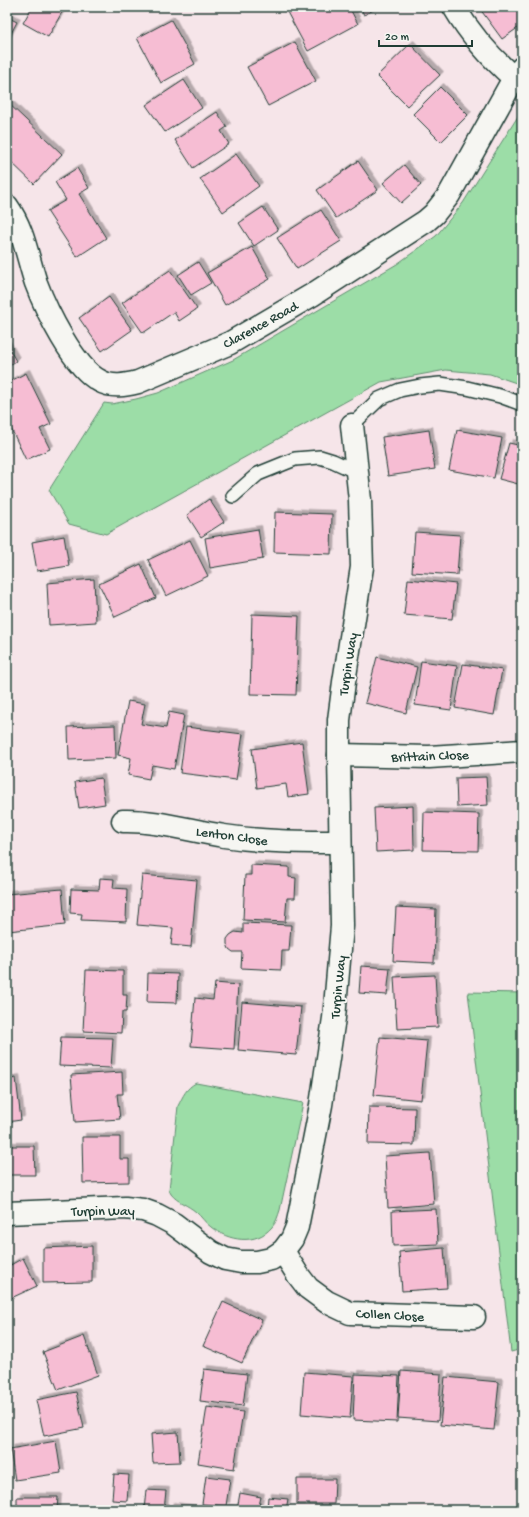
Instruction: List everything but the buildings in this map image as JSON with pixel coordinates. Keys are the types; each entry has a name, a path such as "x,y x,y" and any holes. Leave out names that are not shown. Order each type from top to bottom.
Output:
{"street":[{"path":"454,7 480,44 496,62 518,73"},
{"name":"Clarence Road","path":"7,206 20,228 36,283 54,323 79,363 90,375 101,382 115,386 125,386 138,382 230,342 312,296 426,221 434,214 449,195 518,73"},
{"name":"Turpin Way","path":"7,1213 125,1208 143,1210 157,1215 174,1224 211,1252 225,1259 241,1262 257,1262 272,1259 283,1251 292,1240 301,1210 321,1105 334,1018 342,926 338,755 339,720 362,567 360,500 352,425"},
{"name":"Brittain Close","path":"338,755 429,758 522,751"},
{"name":"Lenton Close","path":"123,821 138,820 223,836 265,841 340,842"},
{"name":"Collen Close","path":"283,1251 308,1288 327,1302 350,1313 474,1317"}],"lane":[{"path":"352,425 379,400 400,390 420,386 440,384 467,388 500,396 522,404"},
{"path":"233,496 258,474 295,459 320,457 357,472"}],"green space":[{"path":"522,110 522,385 490,374 446,370 381,382 106,534 69,524 49,490 104,403 112,404 158,393 233,360 397,264 436,236 463,203"},
{"path":"468,992 522,993 522,1349 511,1352"},
{"path":"196,1083 303,1103 280,1210 272,1227 258,1237 242,1239 225,1236 209,1225 190,1207 173,1197 169,1190 178,1106 187,1090"}]}
